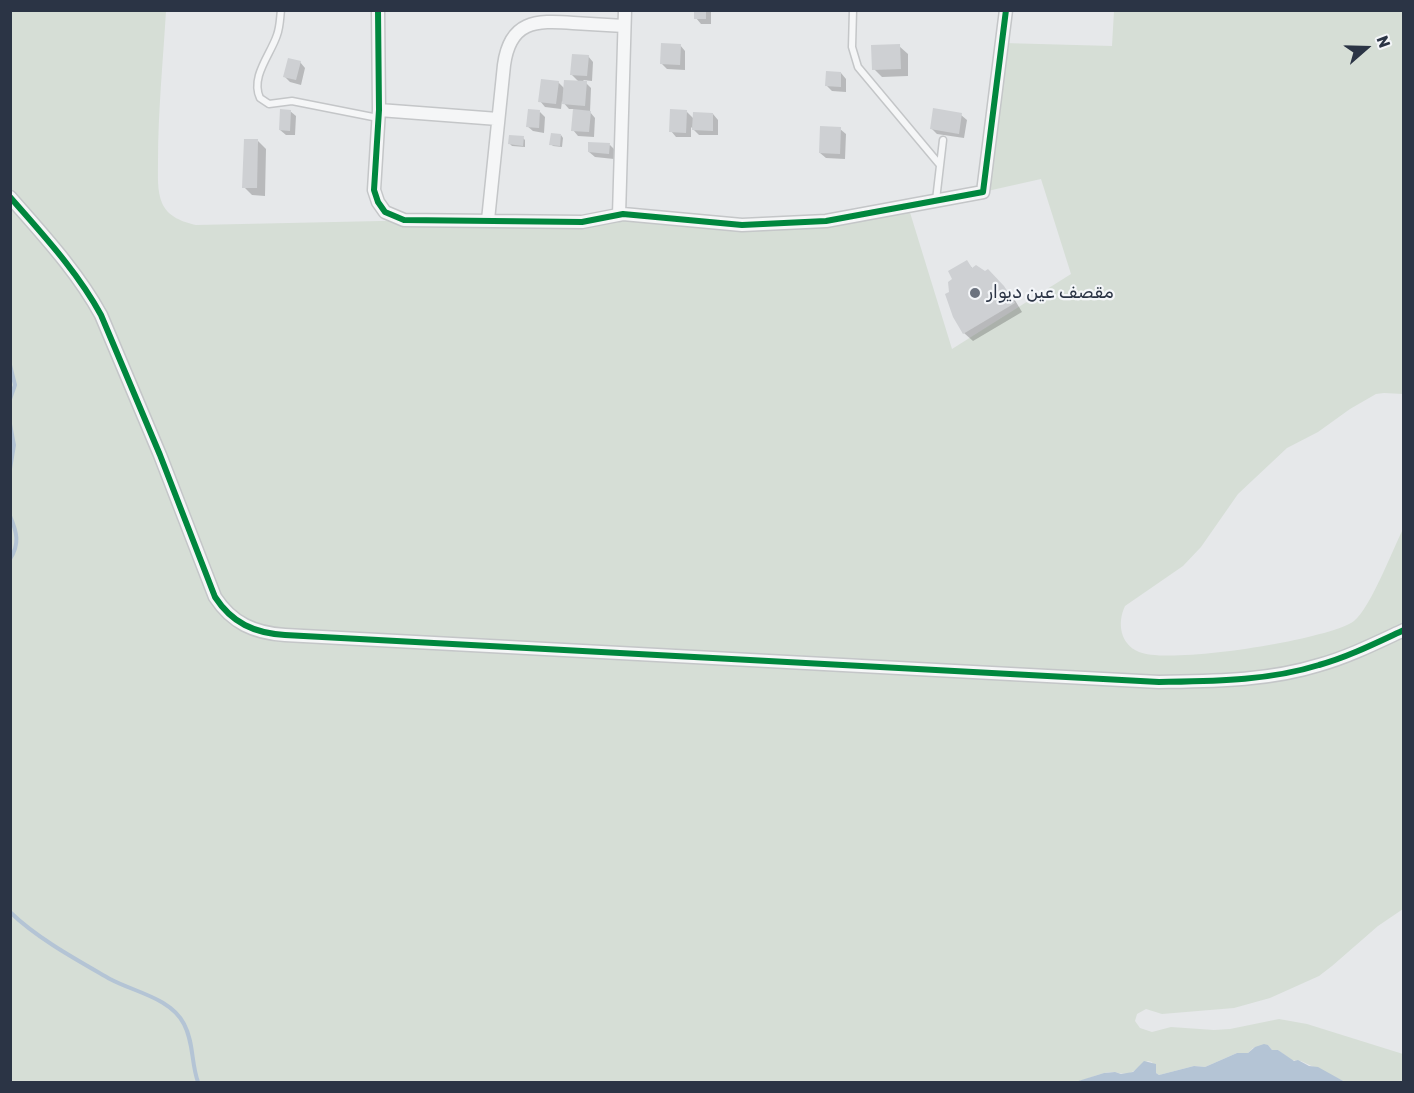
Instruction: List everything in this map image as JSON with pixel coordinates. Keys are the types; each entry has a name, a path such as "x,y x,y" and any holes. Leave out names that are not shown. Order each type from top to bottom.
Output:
{"street":[{"path":"378,10 378,114 374,190 378,202 386,212 404,220 582,222 619,215 752,225 826,221 983,192 1006,10"},
{"path":"619,215 625,10"},
{"path":"488,220 505,55 510,40 520,29 533,23 546,21 624,26"},
{"path":"378,114 498,119"},
{"path":"10,197 64,258 101,315 154,440 215,597 230,616 260,632 1159,682 1235,679 1293,672 1337,660 1404,630"}],"lane":[{"path":"281,10 277,37 258,80 257,92 260,98 269,104 292,101 378,114"},
{"path":"852,10 852,47 858,67 940,165"},
{"path":"936,201 943,140"}],"shaded area":[{"path":"10,11 166,11 159,124 159,188 160,198 165,208 176,218 186,222 196,225 612,216 742,225 908,206 952,349 1071,274 1041,179 983,192 1003,43 1112,46 1114,11 1403,11 1403,394 1376,394 1318,432 1287,448 1238,494 1201,547 1183,566 1125,606 1121,626 1128,644 1139,652 1156,655 1213,653 1282,643 1339,628 1354,621 1361,614 1381,578 1403,529 1403,909 1378,926 1319,976 1270,998 1234,1008 1162,1014 1146,1009 1137,1014 1135,1021 1140,1028 1152,1032 1171,1027 1230,1029 1279,1019 1307,1024 1403,1054 1403,1082 1345,1082 1301,1061 1291,1060 1278,1050 1272,1050 1268,1045 1253,1048 1248,1053 1237,1053 1205,1067 1194,1066 1159,1075 1152,1062 1148,1061 1130,1073 1108,1072 1075,1082 11,1082"}],"water":[{"path":"1264,1044 1294,1061 1298,1060 1309,1066 1318,1067 1345,1082 1075,1082 1104,1073 1133,1072 1144,1061 1156,1064 1156,1073 1159,1075 1194,1066 1205,1067 1237,1053 1248,1053"}],"building":[{"path":"694,10 706,10 706,19 694,19"},
{"path":"661,43 681,44 680,65 660,64"},
{"path":"900,44 901,69 872,70 871,45"},
{"path":"572,54 589,55 587,76 570,75"},
{"path":"288,58 301,61 296,80 283,77"},
{"path":"826,71 841,72 841,87 825,86"},
{"path":"541,79 559,81 556,104 538,102"},
{"path":"564,80 587,81 585,106 562,104"},
{"path":"933,108 962,113 959,134 930,129"},
{"path":"280,109 291,110 290,131 279,130"},
{"path":"528,109 540,110 539,128 526,127"},
{"path":"573,109 591,111 589,132 571,131"},
{"path":"670,109 687,110 686,133 669,132"},
{"path":"693,112 713,113 713,131 692,130"},
{"path":"820,126 841,127 840,154 819,153"},
{"path":"551,133 561,134 560,146 549,145"},
{"path":"509,135 524,136 523,146 508,144"},
{"path":"244,139 258,139 257,188 242,188"},
{"path":"588,142 610,143 609,154 588,152"},
{"path":"967,260 972,268 976,265 985,271 988,269 1004,286 1015,303 963,334 953,317 945,294 949,292 948,282 952,279 948,271"}],"waterway":[{"path":"10,365 15,385 10,399"},
{"path":"10,424 14,445 10,469"},
{"path":"10,516 16,538 10,559"},
{"path":"10,912 71,957 110,979 161,1002 178,1015 187,1031 198,1082"}],"cycle path":[{"path":"378,10 379,110 374,190 385,212 404,220 582,222 623,214 742,225 826,221 983,192 1006,10"},
{"path":"10,197 70,268 101,315 160,455 215,597 236,620 263,632 1159,682 1240,679 1300,670 1341,658 1404,630"}],"place":[{"name":"مقصف عين ديوار","path":"975,293"}]}
